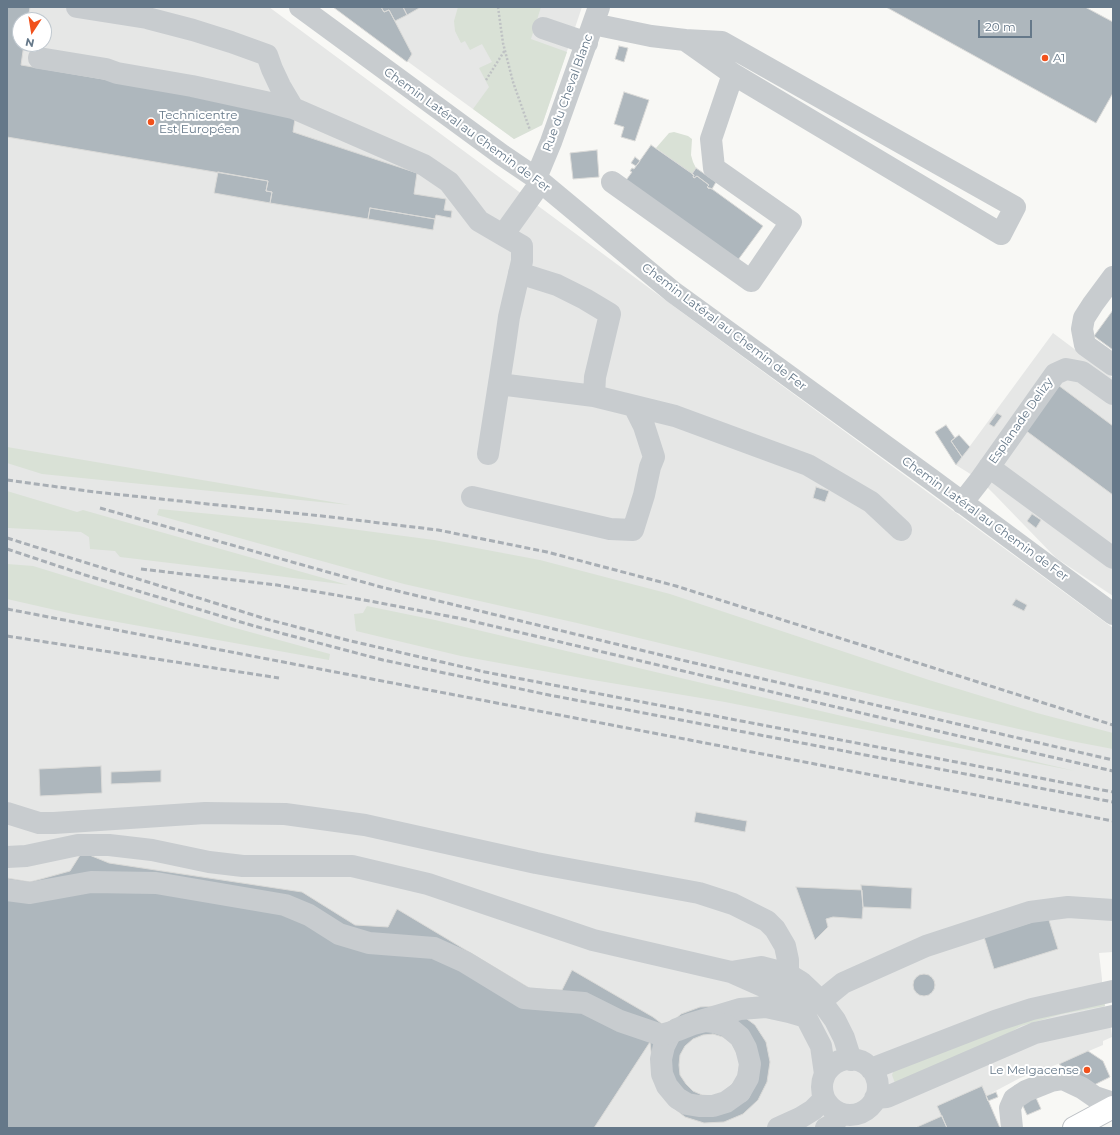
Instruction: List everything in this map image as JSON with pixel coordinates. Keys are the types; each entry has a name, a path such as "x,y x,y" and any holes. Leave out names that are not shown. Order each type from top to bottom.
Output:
{"main road":[{"path":"1074,1128 1113,1107"}],"street":[{"path":"77,7 146,13 267,55 280,86 293,108"},
{"name":"Chemin Latéral au Chemin de Fer","path":"300,7 538,180 673,292 1113,614"},
{"path":"543,28 593,25 652,36 722,42 1015,207 1001,234 733,74 685,40"},
{"name":"Rue du Cheval Blanc","path":"503,235 538,180 593,25"},
{"path":"39,58 106,69 117,73 192,86 293,108 424,165 449,182 479,221 522,246 522,261 509,317 506,346 488,454"},
{"path":"612,182 751,281 791,222 714,168 711,139 733,74"},
{"path":"519,273 557,286 585,299 610,314 595,378 594,396"},
{"path":"1113,277 1084,318 1082,329 1085,345 1113,365"},
{"name":"Esplanade Delizy","path":"962,503 1055,374 1066,369 1082,372 1113,394"},
{"path":"499,384 594,396 675,416 808,465 870,502 901,530"},
{"path":"472,497 610,529 633,530 654,457 644,426 634,406"},
{"path":"989,467 1113,558"},
{"path":"7,813 39,823 205,813 285,814 365,825 536,863 698,894 734,904 767,921 776,929 785,946 788,960 788,974"},
{"path":"7,857 26,856 78,845 109,845 152,850 209,862 243,866 352,866 428,884 593,940 731,972 776,992 792,1002 806,1017 821,1046 825,1074 822,1087 824,1098 832,1108 842,1114 851,1115 860,1113 871,1106 877,1090 877,1081 871,1069 860,1062 851,1060 834,1064 825,1074"},
{"path":"7,890 30,893 91,882 156,883 285,905 309,915 338,934 369,943 434,948 465,962 524,998 584,1003 620,1021 661,1034 678,1030 705,1021 727,1026 740,1037 746,1048 750,1064 748,1078 740,1092 726,1102 714,1106 699,1106 687,1104 676,1098 667,1086 662,1074 664,1046 670,1034 677,1029 740,1009 766,1007 806,1017"},
{"path":"821,1001 843,983 926,946 1030,912 1068,907 1113,910"},
{"path":"731,972 761,967 788,974 801,982 821,1001 835,1020 844,1038 851,1060"},
{"path":"871,1069 995,1021 1032,1009 1113,991"},
{"path":"875,1098 887,1097 1035,1033 1113,1016"},
{"path":"1012,1128 1010,1108 1014,1099 1026,1091 1051,1080 1063,1079 1082,1088 1095,1097 1113,1103"},
{"path":"778,1128 813,1110 824,1098"},
{"path":"826,1128 833,1124 842,1114"}],"path":[{"path":"498,7 503,43 513,82 530,130"},
{"path":"486,80 505,50"}],"shaded area":[{"path":"7,7 269,7 1113,628 1113,952 1099,953 1105,1017 1111,1028 1112,1037 1103,1041 1103,1045 1020,1078 986,1096 982,1086 937,1106 942,1116 914,1128 7,1128"},
{"path":"333,7 582,7 542,125 514,139"},
{"path":"458,7 541,7 531,39 567,52 542,125 514,139 473,109 489,87 479,68 492,62 482,44 470,50 465,41 461,43 455,31 454,21"},
{"path":"674,132 688,136 692,139 691,155 696,168 692,174 656,148 669,133"},
{"path":"1053,333 1113,378 1113,596 1056,558 980,480 956,465"},
{"path":"7,447 350,505 42,474 7,463"},
{"path":"7,491 77,512 83,510 348,585 120,557 115,551 90,549 89,537 81,532 7,528"},
{"path":"159,509 306,523 434,540 540,560 670,594 929,680 1037,713 1113,733 1113,749 940,711 577,623 404,584 157,515"},
{"path":"7,564 33,566 228,626 330,654 329,660 73,614 7,599"},
{"path":"367,606 435,620 1075,771 725,702 461,656 356,631 354,614 363,613"},
{"path":"1104,998 1105,1006 1062,1014 1021,1026 1002,1037 895,1083 892,1075 894,1070 984,1030"}],"building":[{"name":"Technicentre Est Européen","path":"7,7 30,7 29,12 12,12 12,52 23,52 21,65 296,112 293,132 417,173 414,194 446,199 444,210 452,211 451,218 436,215 435,219 370,208 368,219 270,203 272,192 266,191 268,181 7,137"},
{"path":"333,7 381,7 384,12 389,10 412,54 407,62"},
{"path":"381,7 403,7 407,15 395,21 389,10 384,12"},
{"path":"403,7 421,7 407,15"},
{"name":"A1","path":"886,7 1085,7 1113,22 1113,93 1096,123"},
{"path":"619,46 628,48 624,62 615,59"},
{"path":"624,92 649,100 635,141 621,137 624,127 614,124"},
{"path":"651,145 694,175 694,178 697,176 709,185 707,187 709,189 712,189 763,226 735,264 624,183 632,172 630,171 632,168 634,169"},
{"path":"597,150 599,177 573,179 570,153"},
{"path":"635,157 640,161 636,166 631,163"},
{"path":"696,168 716,182 712,189 707,187 709,185 697,176 694,178 693,177 694,175 692,174"},
{"path":"218,172 268,181 266,191 272,192 270,203 214,193"},
{"path":"370,208 435,219 433,230 368,219"},
{"path":"1113,310 1113,350 1094,336"},
{"path":"1058,385 1113,426 1113,495 1025,430"},
{"path":"997,413 1002,416 994,427 989,424"},
{"path":"946,425 955,438 951,441 962,457 956,465 935,432"},
{"path":"959,435 970,447 962,457 951,441"},
{"path":"816,487 829,491 825,502 813,498"},
{"path":"1032,514 1041,520 1036,528 1027,521"},
{"path":"1016,599 1027,605 1024,611 1012,605"},
{"path":"101,766 102,793 40,796 39,769"},
{"path":"161,770 161,782 111,784 111,772"},
{"path":"696,812 747,821 745,832 694,822"},
{"path":"82,852 109,863 302,892 355,925 388,927 397,909 531,989 562,990 572,970 653,1017 666,1027 650,1042 594,1128 7,1128 7,878 30,882 70,871"},
{"path":"861,885 912,888 911,909 863,907"},
{"path":"796,887 862,890 862,919 833,917 826,919 828,927 815,940"},
{"path":"1048,917 1058,949 994,969 984,937"},
{"path":"920,974 928,974 935,981 935,989 928,996 920,996 913,989 913,981"},
{"path":"720,1006 739,1013 755,1025 766,1042 770,1062 767,1082 758,1100 743,1114 724,1122 704,1123 685,1117 669,1104 653,1068 650,1042 681,1014 700,1007","holes":["713,1034 723,1037 732,1043 740,1061 737,1080 722,1093 712,1096 702,1095 693,1091 680,1075 680,1055 685,1046 693,1039 703,1035"]},
{"name":"Le Melgacense","path":"1088,1051 1103,1061 1110,1077 1090,1087 1059,1064"},
{"path":"1028,1080 1041,1109 1027,1115 1014,1086"},
{"path":"982,1086 1000,1128 947,1128 937,1106"},
{"path":"996,1092 998,1097 988,1101 986,1096"},
{"path":"942,1116 947,1128 917,1128 917,1127"}],"railway":[{"path":"7,480 95,492 438,530 547,552 676,586 1113,725"},
{"path":"100,508 381,587 690,662 1113,760"},
{"path":"7,538 266,619 351,641 485,672 1113,792"},
{"path":"7,549 85,575 254,626 383,660 549,695 1113,802"},
{"path":"141,569 277,585 463,619 1113,771"},
{"path":"7,609 1113,821"},
{"path":"7,636 279,678"}],"place":[{"name":"A1","path":"1045,58"},
{"name":"Technicentre Est Européen","path":"151,122"},
{"name":"Le Melgacense","path":"1087,1070"}]}
